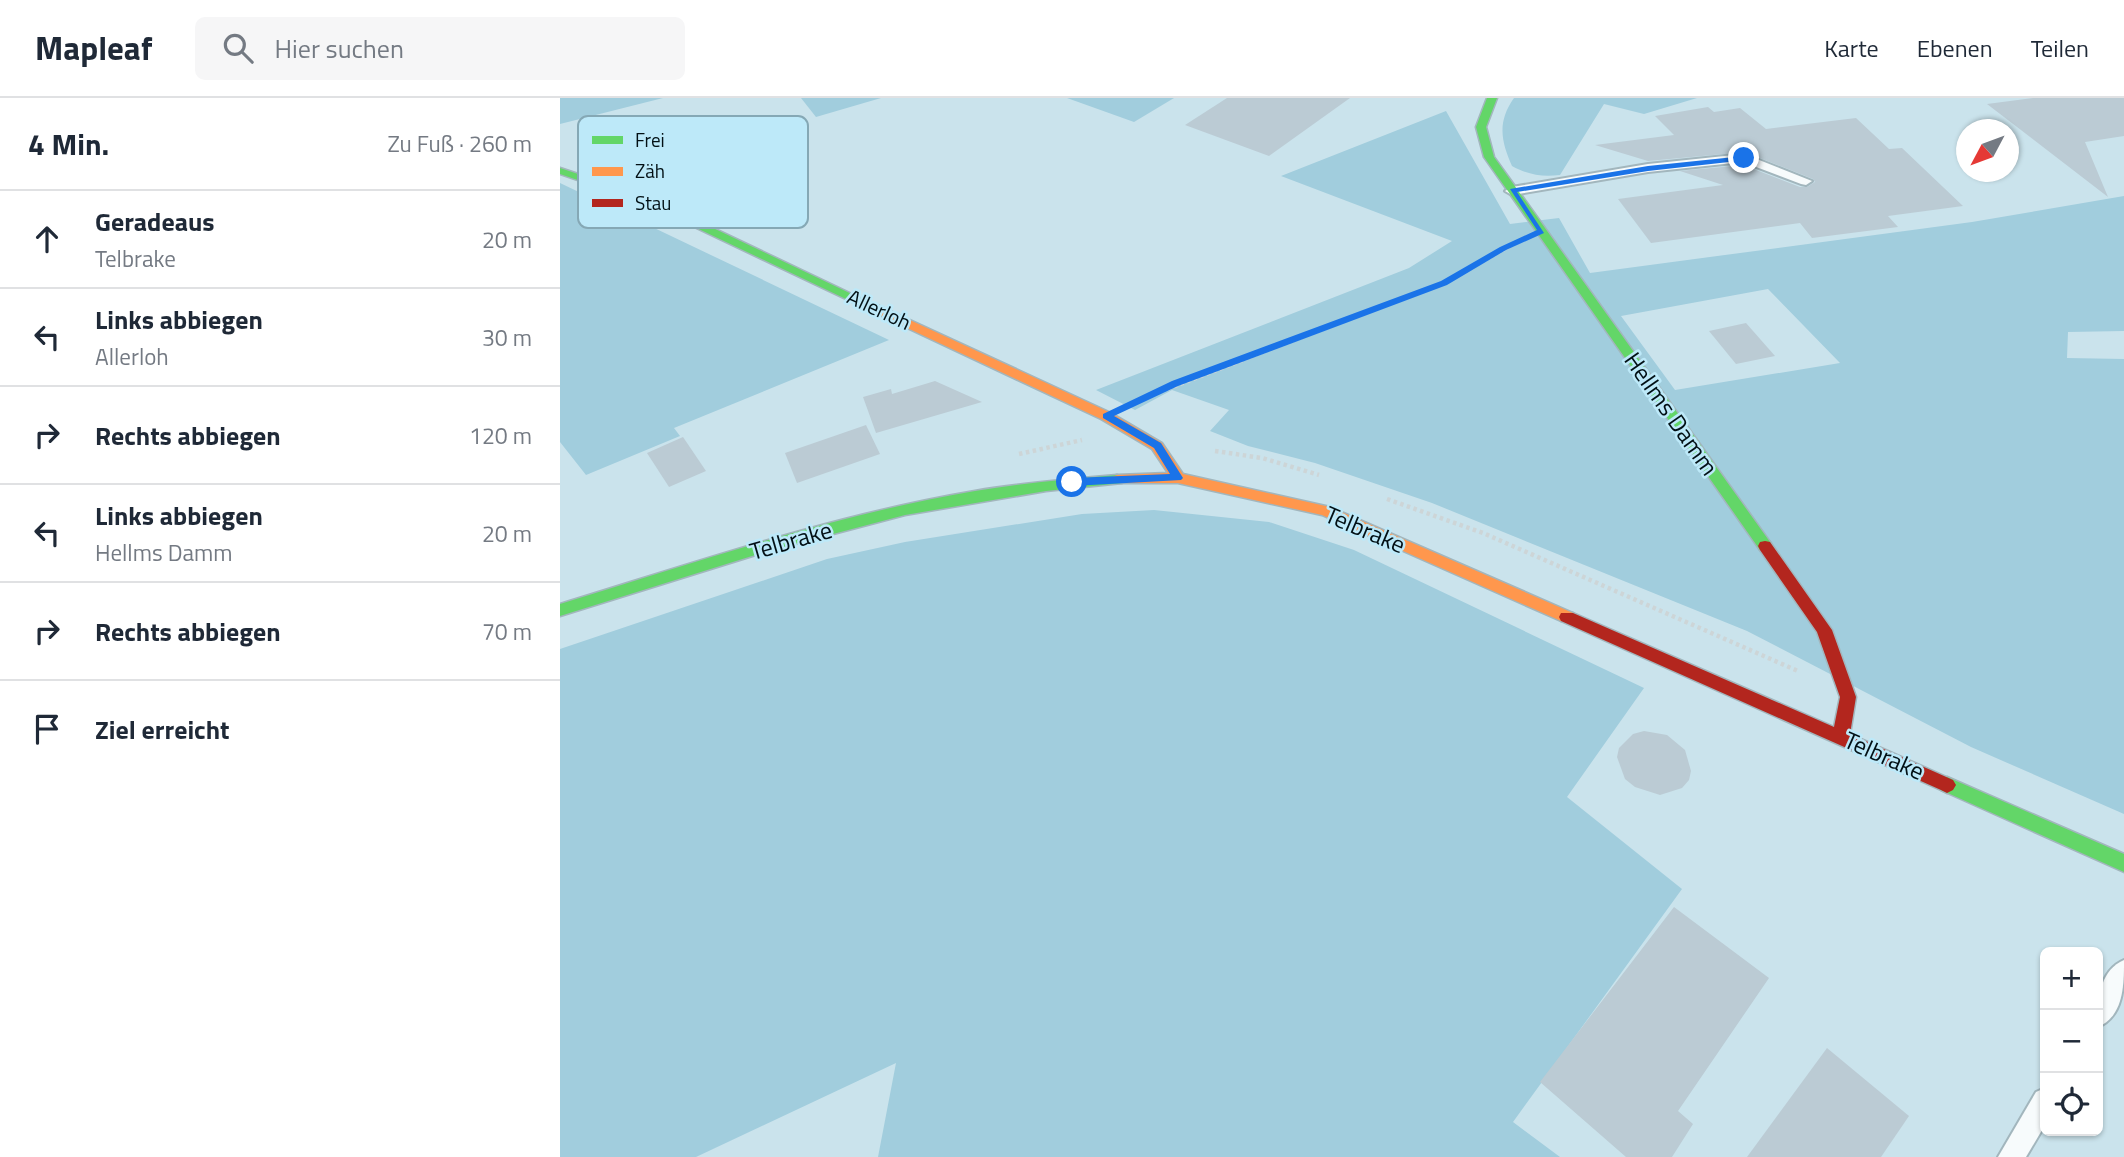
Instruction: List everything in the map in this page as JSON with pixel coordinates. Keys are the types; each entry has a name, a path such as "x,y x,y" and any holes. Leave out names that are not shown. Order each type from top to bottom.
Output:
{"street":[{"name":"Hellms Damm","path":"1492,98 1481,127 1489,157 1824,630 1848,697 1841,737"},
{"name":"Allerloh","path":"560,171 578,177"},
{"name":"Allerloh","path":"706,228 1106,416 1157,446 1178,478"},
{"name":"Telbrake","path":"560,610 820,531 978,495 1072,482 1178,478 1325,511 2124,863"}],"lane":[{"path":"1512,191 1661,166 1744,158 1806,181"},
{"path":"2101,1010 2124,972"},
{"path":"2011,1157 2040,1109"}],"path":[{"path":"1106,416 1175,384 1444,283 1503,248 1541,231"},
{"path":"1009,457 1088,439"},
{"path":"1157,446 1262,458 1320,475"},
{"path":"1382,497 1483,533 1820,681 1848,697"}],"shaded area":[{"path":"560,98 663,98 592,116 578,116 578,119 560,124"},
{"path":"801,98 881,98 816,117"},
{"path":"1067,98 1174,98 1134,122"},
{"path":"1514,98 1697,98 1644,114 1604,104 1560,175 1547,176 1512,166 1502,132 1505,115"},
{"path":"1446,111 1510,224 1559,218 1590,273 1972,222 2124,196 2124,331 2068,332 2067,358 2124,359 2124,814 1971,747 1747,631 1432,503 1315,463 1248,446 1210,431 1229,410 1172,390 1135,410 1096,390 1409,268 1452,241 1281,176","holes":["1768,289 1840,363 1675,390 1621,316"]},
{"path":"560,183 578,192 578,228 654,228 889,340 674,428 680,436 586,475 560,442"},
{"path":"1154,510 1269,522 1354,550 1644,688 1567,797 1682,889 1513,1122 1560,1157 878,1157 896,1063 696,1157 560,1157 560,649 827,559 905,542 1082,514"}],"building":[{"path":"1227,98 1350,98 1269,156 1185,125"},
{"path":"2033,98 2124,98 2124,136 2085,142 2108,197 2019,129 2019,119 2007,119 1987,104"},
{"path":"1708,107 1714,112 1740,108 1766,129 1856,118 1889,149 1902,148 1963,206 1888,216 1898,227 1812,238 1800,223 1651,243 1618,199 1723,185 1680,171 1743,165 1800,187 1807,187 1815,182 1745,152 1648,161 1595,145 1674,135 1655,116"},
{"path":"1746,323 1775,356 1736,364 1709,331"},
{"path":"935,381 982,402 876,433 863,397 891,389 892,394"},
{"path":"866,425 880,454 797,483 785,453"},
{"path":"683,437 706,471 669,487 647,453"},
{"path":"1644,731 1667,735 1685,750 1691,771 1689,780 1682,788 1660,795 1635,787 1625,779 1617,757 1619,748 1633,734"},
{"path":"1674,907 1769,978 1678,1111 1693,1124 1672,1157 1626,1157 1540,1082"},
{"path":"1827,1048 1909,1116 1881,1157 1747,1157"}],"traffic: fast":[{"path":"1492,98 1481,127 1489,157 1765,546"},
{"path":"560,171 578,177"},
{"path":"705,228 873,307"},
{"path":"560,610 765,547 905,510 975,496 1117,480"},
{"path":"1947,785 2124,863"}],"traffic: slow":[{"path":"873,307 1106,416 1157,446 1178,478"},
{"path":"1117,480 1178,478 1325,511 1567,617"}],"traffic: jam":[{"path":"1765,546 1824,630 1848,697 1841,737"},
{"path":"1567,617 1947,785"}],"route":[{"path":"1072,482 1178,478 1157,446 1106,416 1175,384 1444,283 1503,248 1541,231 1512,191 1648,168 1714,159 1744,158"}]}
